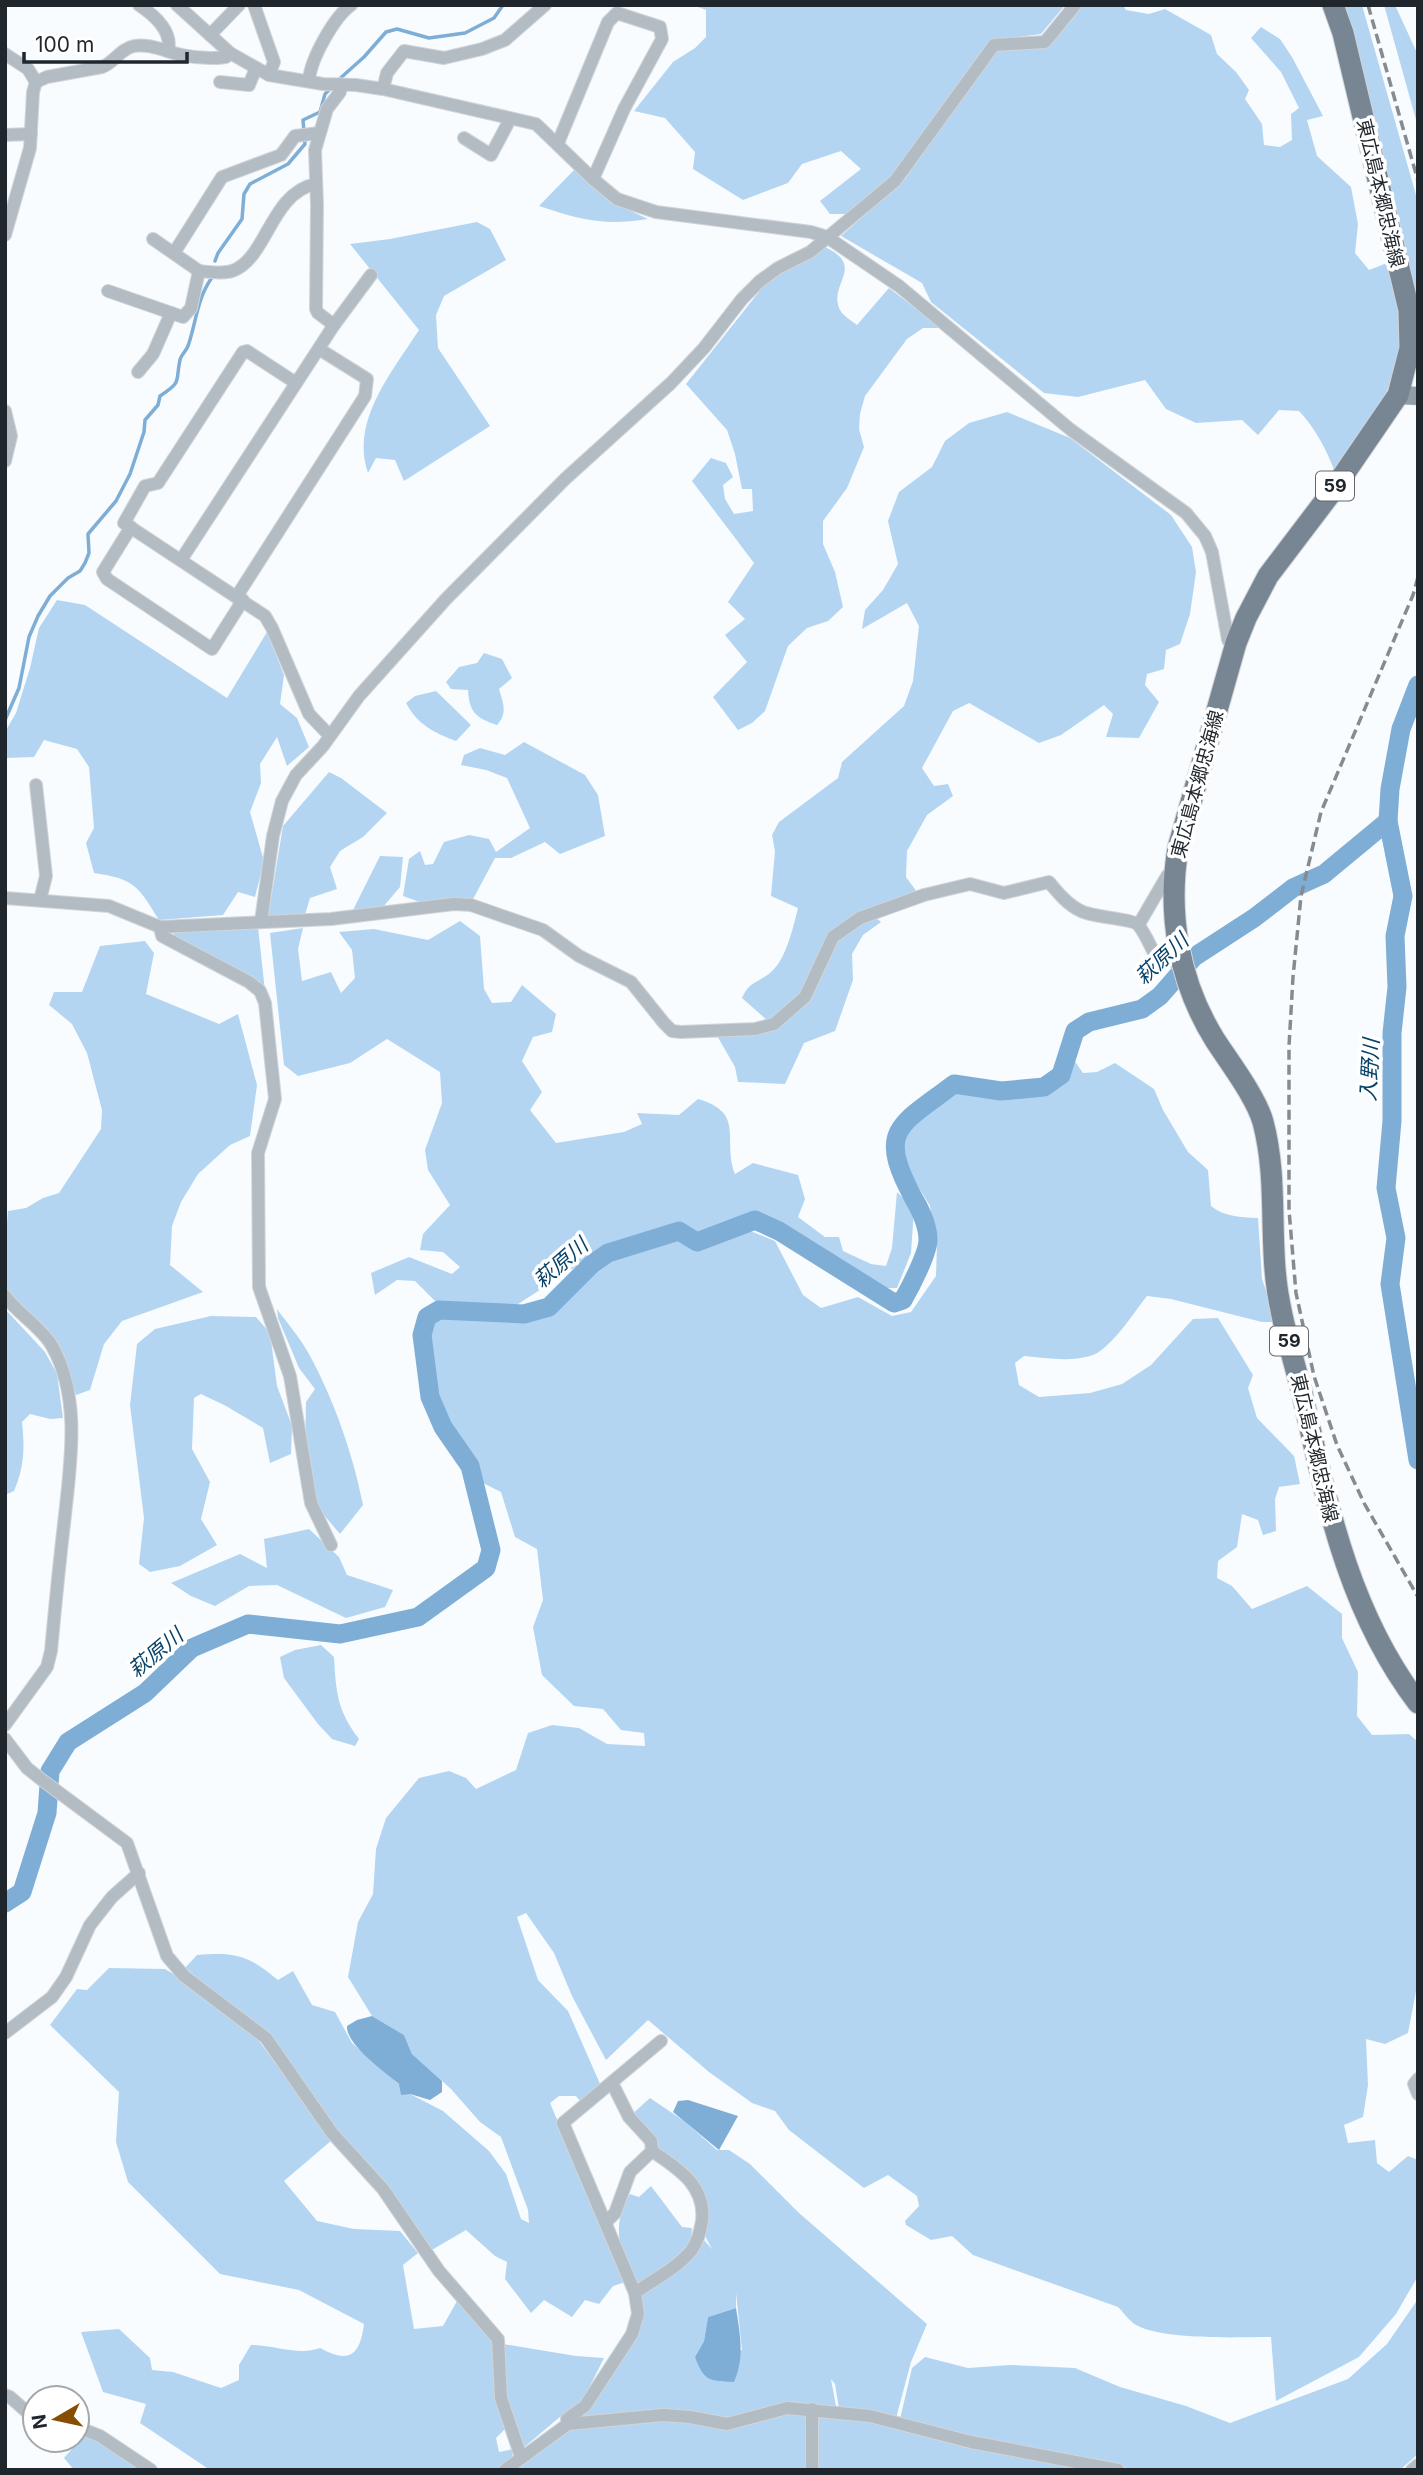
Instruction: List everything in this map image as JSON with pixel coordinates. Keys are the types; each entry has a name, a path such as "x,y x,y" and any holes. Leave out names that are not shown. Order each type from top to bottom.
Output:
{"main road":[{"name":"東広島本郷忠海線","path":"1333,5 1343,33 1409,310 1409,395 1268,576 1246,618 1236,643 1181,837 1174,876 1173,912 1184,968 1199,1014 1262,1119 1272,1164 1275,1271 1336,1538 1353,1587 1384,1649 1418,1703"}],"street":[{"path":"139,5 163,26 169,37 169,51"},
{"path":"177,5 230,52 269,75 323,84 383,89 536,124 593,180 617,199 636,207 656,212 811,232 827,237 899,286 1071,430 1186,513 1205,536 1212,552 1228,640 1236,643"},
{"path":"210,35 239,5"},
{"path":"254,5 274,62 269,75"},
{"path":"309,81 310,67 342,12 351,5"},
{"path":"383,89 387,74 404,51 444,58 482,49 505,40 545,5"},
{"path":"261,921 273,836 282,801 296,775 359,696 446,599 565,479 671,383 760,281 810,252 895,181 995,45 1045,42 1075,5"},
{"path":"558,143 608,22 617,13 660,27 662,39 624,109 593,180"},
{"path":"36,82 47,77 108,65 125,49 133,46 194,57 226,57 230,52"},
{"path":"5,54 28,69 36,82 30,148 5,235"},
{"path":"220,82 249,85 256,68"},
{"path":"334,325 316,309 315,150 327,109 340,92 340,84"},
{"path":"464,138 491,155 509,118"},
{"path":"174,253 222,177 281,155 295,136 319,133"},
{"path":"5,135 31,134"},
{"path":"153,239 199,271 230,272 245,264 283,205 295,193 316,184"},
{"path":"108,291 183,317 191,308 199,271"},
{"path":"181,560 334,325 372,275"},
{"path":"138,372 153,354 171,313"},
{"path":"131,527 103,572 107,579 212,649 240,598 365,396 367,379 319,349"},
{"path":"296,383 247,351 243,352 158,483 145,486 124,523 265,616 309,714 329,735"},
{"path":"5,411 11,436 5,461"},
{"path":"36,785 46,876 40,900"},
{"path":"1139,925 1167,876 1174,876"},
{"path":"5,898 109,906 160,927 331,919 454,904 471,905 543,930 579,956 631,982 664,1023 672,1031 681,1032 755,1029 774,1024 805,997 834,937 860,918 924,895 970,884 1004,893 1049,882 1065,901 1082,912 1111,920 1127,920 1139,925 1158,960 1184,968"},
{"path":"160,927 162,936 250,982 260,991 265,1003 275,1099 258,1153 259,1287 290,1376 310,1503 331,1545"},
{"path":"5,1296 51,1343 63,1368 69,1394 72,1455 51,1651 47,1667 5,1724"},
{"path":"5,1740 27,1768 127,1843 167,1956 184,1976 266,2038 332,2133 383,2189 439,2271 498,2339 501,2398 521,2457"},
{"path":"5,2033 52,1997 66,1977 90,1925 112,1897 139,1873"},
{"path":"568,2424 567,2418 585,2406 632,2334 638,2314 635,2293 564,2123 661,2041"},
{"path":"1418,2079 1414,2084 1418,2094"},
{"path":"612,2082 629,2117 651,2141 652,2151 682,2172 698,2193 703,2209 700,2234 692,2250 663,2276 635,2293"},
{"path":"606,2222 615,2213 630,2172 652,2151"},
{"path":"5,2395 21,2407"},
{"path":"505,2470 568,2424 663,2415 727,2424 786,2408 870,2416 971,2442 1118,2470"},
{"path":"811,2409 812,2470"},
{"path":"91,2432 100,2435 151,2470"},
{"path":"1412,2470 1418,2465"}],"shaded area":[{"path":"693,5 1065,5 1041,34 993,40 892,175 846,214 830,214 820,201 861,169 841,151 802,164 788,183 743,200 693,169 695,152 665,118 634,111 673,62 695,48 706,37 706,10"},
{"path":"1081,5 1123,5 1126,10 1149,14 1165,9 1211,35 1217,54 1236,72 1249,90 1245,99 1262,124 1264,145 1280,147 1292,140 1291,114 1299,108 1281,72 1251,38 1261,27 1280,39 1292,57 1323,116 1307,120 1317,156 1351,187 1358,224 1355,253 1369,270 1387,263 1400,323 1400,343 1392,379 1377,411 1335,472 1320,440 1299,411 1279,410 1258,435 1242,420 1196,423 1166,409 1145,380 1078,397 1044,393 931,302 922,283 841,236 905,179 996,50 1049,46"},
{"path":"1341,5 1362,5 1418,203 1418,335"},
{"path":"1384,5 1395,5 1418,55 1418,127"},
{"path":"575,169 610,201 648,219 605,222 539,206"},
{"path":"477,222 490,229 506,260 444,296 436,315 438,348 490,426 404,481 395,460 376,458 368,473 364,454 369,416 386,380 419,330 350,244"},
{"path":"825,247 837,254 843,262 845,269 837,301 841,312 857,325 889,288 941,328 923,328 907,339 865,396 859,429 864,447 847,488 823,521 823,544 835,572 843,607 828,621 807,628 788,646 765,711 752,723 738,730 713,697 747,662 725,635 745,619 728,602 754,563 692,481 711,458 726,463 733,477 723,485 725,499 734,514 753,511 752,489 742,489 727,430 686,384 766,283"},
{"path":"1007,412 1070,438 1171,515 1192,547 1196,572 1190,614 1180,644 1166,650 1164,669 1147,674 1145,685 1159,702 1139,738 1106,737 1113,714 1104,705 1061,735 1039,743 969,703 953,711 922,768 934,786 948,784 953,796 927,815 907,851 906,877 917,892 831,933 804,995 768,1021 742,998 751,986 776,967 788,943 798,908 771,896 775,851 772,835 779,822 838,778 842,762 904,706 913,681 919,626 907,603 862,629 865,610 883,590 898,564 888,521 899,492 932,467 945,441 969,423"},
{"path":"57,600 85,605 227,698 267,632 284,675 280,704 297,718 309,747 287,766 277,737 260,764 261,783 250,812 264,861 255,897 238,892 223,915 159,920 134,886 119,878 94,873 86,843 94,828 89,767 77,749 44,740 34,757 5,758 5,732 16,713 39,628"},
{"path":"484,653 502,659 512,678 499,689 504,712 497,725 475,713 470,704 468,690 451,689 446,682 459,667 477,663"},
{"path":"436,691 471,725 456,741 427,727 415,717 406,703 415,696"},
{"path":"524,742 585,775 598,795 605,836 560,854 545,842 511,858 495,858 472,901 445,899 420,902 403,896 409,859 420,851 425,865 433,864 444,842 469,835 489,839 496,852 530,828 507,778 461,765 464,755 480,748 505,755"},
{"path":"329,772 387,813 363,837 340,851 330,867 337,889 310,898 305,915 268,917 283,826"},
{"path":"380,856 403,857 400,887 383,907 352,912"},
{"path":"874,916 881,922 863,935 852,954 853,980 835,1031 804,1043 785,1084 738,1082 735,1067 716,1034 788,1019 836,941"},
{"path":"460,921 480,936 484,989 492,1003 511,1002 522,985 556,1014 552,1032 533,1037 522,1061 542,1092 530,1110 556,1143 624,1132 642,1124 637,1113 679,1115 698,1099 713,1105 722,1112 730,1129 735,1174 753,1163 798,1175 805,1199 798,1217 825,1237 839,1237 843,1251 871,1264 886,1266 892,1248 897,1192 914,1209 911,1253 897,1288 876,1288 790,1228 754,1214 696,1237 676,1226 608,1246 515,1306 438,1304 415,1281 397,1280 375,1295 371,1273 409,1257 452,1274 460,1267 443,1252 420,1250 423,1234 450,1205 428,1170 425,1150 442,1103 440,1072 387,1039 350,1063 298,1076 284,1065 270,933 303,928 298,949 302,981 331,972 341,993 355,978 352,950 339,932 374,929 428,940"},
{"path":"258,927 265,991 248,974 174,938 174,931"},
{"path":"145,941 154,953 146,994 219,1024 238,1014 257,1085 250,1136 230,1145 198,1174 181,1202 172,1226 170,1265 203,1292 122,1321 104,1344 90,1390 76,1395 67,1367 7,1296 5,1247 8,1211 26,1208 59,1193 101,1129 102,1110 87,1053 72,1024 49,1005 54,992 82,992 100,946"},
{"path":"1071,1056 1083,1073 1097,1072 1115,1063 1154,1089 1188,1152 1208,1170 1211,1206 1227,1214 1258,1218 1262,1279 1277,1322 1262,1322 1171,1299 1147,1296 1129,1321 1098,1353 1074,1359 1024,1356 1015,1363 1019,1385 1039,1397 1090,1393 1122,1384 1151,1365 1193,1319 1218,1318 1253,1375 1248,1388 1257,1418 1294,1456 1300,1484 1279,1487 1275,1499 1276,1531 1263,1535 1258,1520 1242,1514 1237,1547 1218,1561 1217,1578 1232,1586 1252,1609 1307,1586 1342,1614 1342,1638 1358,1672 1357,1716 1372,1735 1409,1734 1418,1742 1418,1981 1408,2033 1385,2044 1366,2039 1368,2085 1363,2117 1344,2125 1348,2143 1375,2140 1377,2163 1389,2172 1408,2156 1418,2160 1418,2276 1396,2314 1359,2357 1276,2401 1271,2337 1199,2337 1145,2329 1133,2323 1118,2307 973,2255 952,2236 931,2240 906,2225 905,2221 919,2206 917,2196 888,2175 864,2188 789,2130 775,2111 752,2103 709,2072 648,2020 606,2060 572,1996 554,1953 526,1913 517,1917 538,1980 568,2011 601,2086 581,2102 576,2096 559,2096 550,2103 626,2282 613,2286 599,2304 585,2300 572,2317 544,2300 531,2313 505,2279 507,2262 495,2256 466,2230 430,2251 389,2186 337,2130 270,2036 185,1968 197,1955 222,1954 249,1960 278,1980 293,1971 312,2005 335,2012 352,2043 410,2094 443,2111 489,2151 506,2174 521,2219 529,2223 528,2210 501,2137 480,2122 451,2089 412,2054 404,2035 372,2016 348,1977 358,1922 373,1894 376,1849 386,1818 419,1778 449,1771 466,1778 476,1789 516,1770 528,1733 552,1725 579,1728 607,1744 645,1746 644,1733 621,1730 603,1709 574,1706 542,1675 533,1627 543,1600 537,1549 515,1537 501,1492 479,1481 471,1458 446,1426 432,1396 424,1336 430,1318 442,1313 524,1318 550,1310 598,1262 612,1253 648,1245 678,1234 695,1247 750,1231 775,1241 803,1295 821,1308 858,1297 892,1316 911,1312 936,1276 937,1244 930,1206 901,1158 901,1141 910,1124 954,1085 1011,1092 1040,1090 1062,1076"},
{"path":"5,1309 45,1352 57,1374 63,1418 50,1419 30,1414 22,1422 22,1466 14,1491 5,1495"},
{"path":"277,1309 302,1343 318,1372 342,1428 354,1466 363,1505 340,1534 318,1508 305,1447 306,1402 315,1389 299,1368 278,1318"},
{"path":"211,1316 256,1317 270,1333 277,1386 292,1426 291,1454 270,1463 263,1428 201,1394 194,1398 192,1449 210,1482 201,1519 217,1545 180,1566 150,1572 139,1564 144,1518 130,1405 137,1344 155,1329"},
{"path":"309,1529 339,1557 347,1575 393,1590 385,1607 346,1618 277,1585 249,1586 215,1606 191,1596 171,1583 240,1554 267,1568 264,1539"},
{"path":"321,1645 334,1657 342,1710 359,1739 355,1746 332,1739 284,1678 280,1657 295,1650"},
{"path":"109,1968 165,1969 182,1979 259,2041 332,2140 284,2181 317,2221 354,2229 400,2231 418,2253 403,2265 414,2329 443,2326 457,2301 495,2339 505,2429 496,2438 499,2452 513,2449 512,2462 502,2470 210,2470 140,2423 146,2404 103,2392 81,2332 119,2329 150,2358 152,2370 173,2372 221,2388 239,2380 239,2365 251,2345 295,2351 320,2348 346,2356 360,2344 364,2324 299,2290 220,2274 128,2182 116,2142 119,2092 50,2025 77,1989 87,1990"},
{"path":"372,2016 404,2035 412,2054 442,2081 442,2092 430,2100 410,2094 401,2095 399,2084 359,2050 348,2033 347,2026"},
{"path":"650,2098 684,2121 717,2150 729,2150 750,2164 799,2213 927,2324 911,2362 895,2422 839,2409 835,2384 831,2379 836,2406 785,2404 737,2418 582,2417 582,2413 635,2335 640,2296 704,2240 712,2249 705,2236 709,2212 686,2173 652,2151 629,2117","holes":["736,2293 742,2350 695,2357 704,2341 708,2317 736,2308"]},
{"path":"688,2100 738,2116 719,2150 673,2112 678,2101"},
{"path":"651,2186 682,2227 692,2228 690,2249 635,2287 622,2252 620,2218 630,2194 639,2197"},
{"path":"1418,2299 1418,2454 1400,2470 1126,2468 970,2438 900,2419 912,2368 925,2357 968,2368 1010,2365 1075,2368 1120,2387 1186,2406 1230,2423 1348,2379 1387,2344"},
{"path":"736,2308 741,2345 740,2364 734,2382 713,2380 701,2371 695,2357 704,2341 708,2317"},
{"path":"503,2344 604,2358 582,2402 522,2449 506,2397"},
{"path":"777,2414 806,2415 809,2470 514,2470 568,2429 668,2419 725,2430"},
{"path":"817,2417 867,2421 967,2448 1096,2470 815,2470"},
{"path":"91,2438 143,2470 74,2470 64,2458 68,2454 91,2454"}],"waterway":[{"path":"336,82 364,57 386,32 397,29 429,38 465,33 494,18 503,5"},
{"path":"215,261 242,219 244,194 250,184 288,164 305,144 303,120 320,112 325,94 331,88"},
{"path":"5,720 19,688 29,637 38,616 50,596 68,578 80,571 85,563 89,553 88,534 116,501 130,474 144,432 145,420 158,405 160,396 177,381 181,358 188,346 200,303 211,279"},
{"name":"入野川","path":"1418,685 1401,729 1390,789 1388,821 1403,896 1395,936 1397,987 1392,1033 1392,1121 1386,1188 1396,1238 1390,1284 1418,1460"},
{"name":"萩原川","path":"5,1903 22,1892 47,1813 50,1771 68,1742 145,1693 192,1648 248,1624 340,1634 418,1617 486,1568 491,1550 470,1466 443,1427 430,1397 422,1335 427,1317 439,1310 524,1314 549,1307 592,1264 608,1253 679,1231 697,1242 755,1220 779,1231 894,1303 903,1300 922,1262 928,1240 924,1219 896,1157 895,1143 907,1120 954,1084 1001,1091 1044,1087 1061,1075 1075,1031 1089,1022 1142,1009 1160,996 1194,957 1254,918 1293,888 1324,874 1388,821"}],"railway":[{"path":"1368,5 1418,181"},
{"path":"1418,577 1413,595 1321,812 1301,896 1289,1046 1289,1210 1296,1293 1314,1376 1337,1445 1364,1503 1418,1597"}]}
